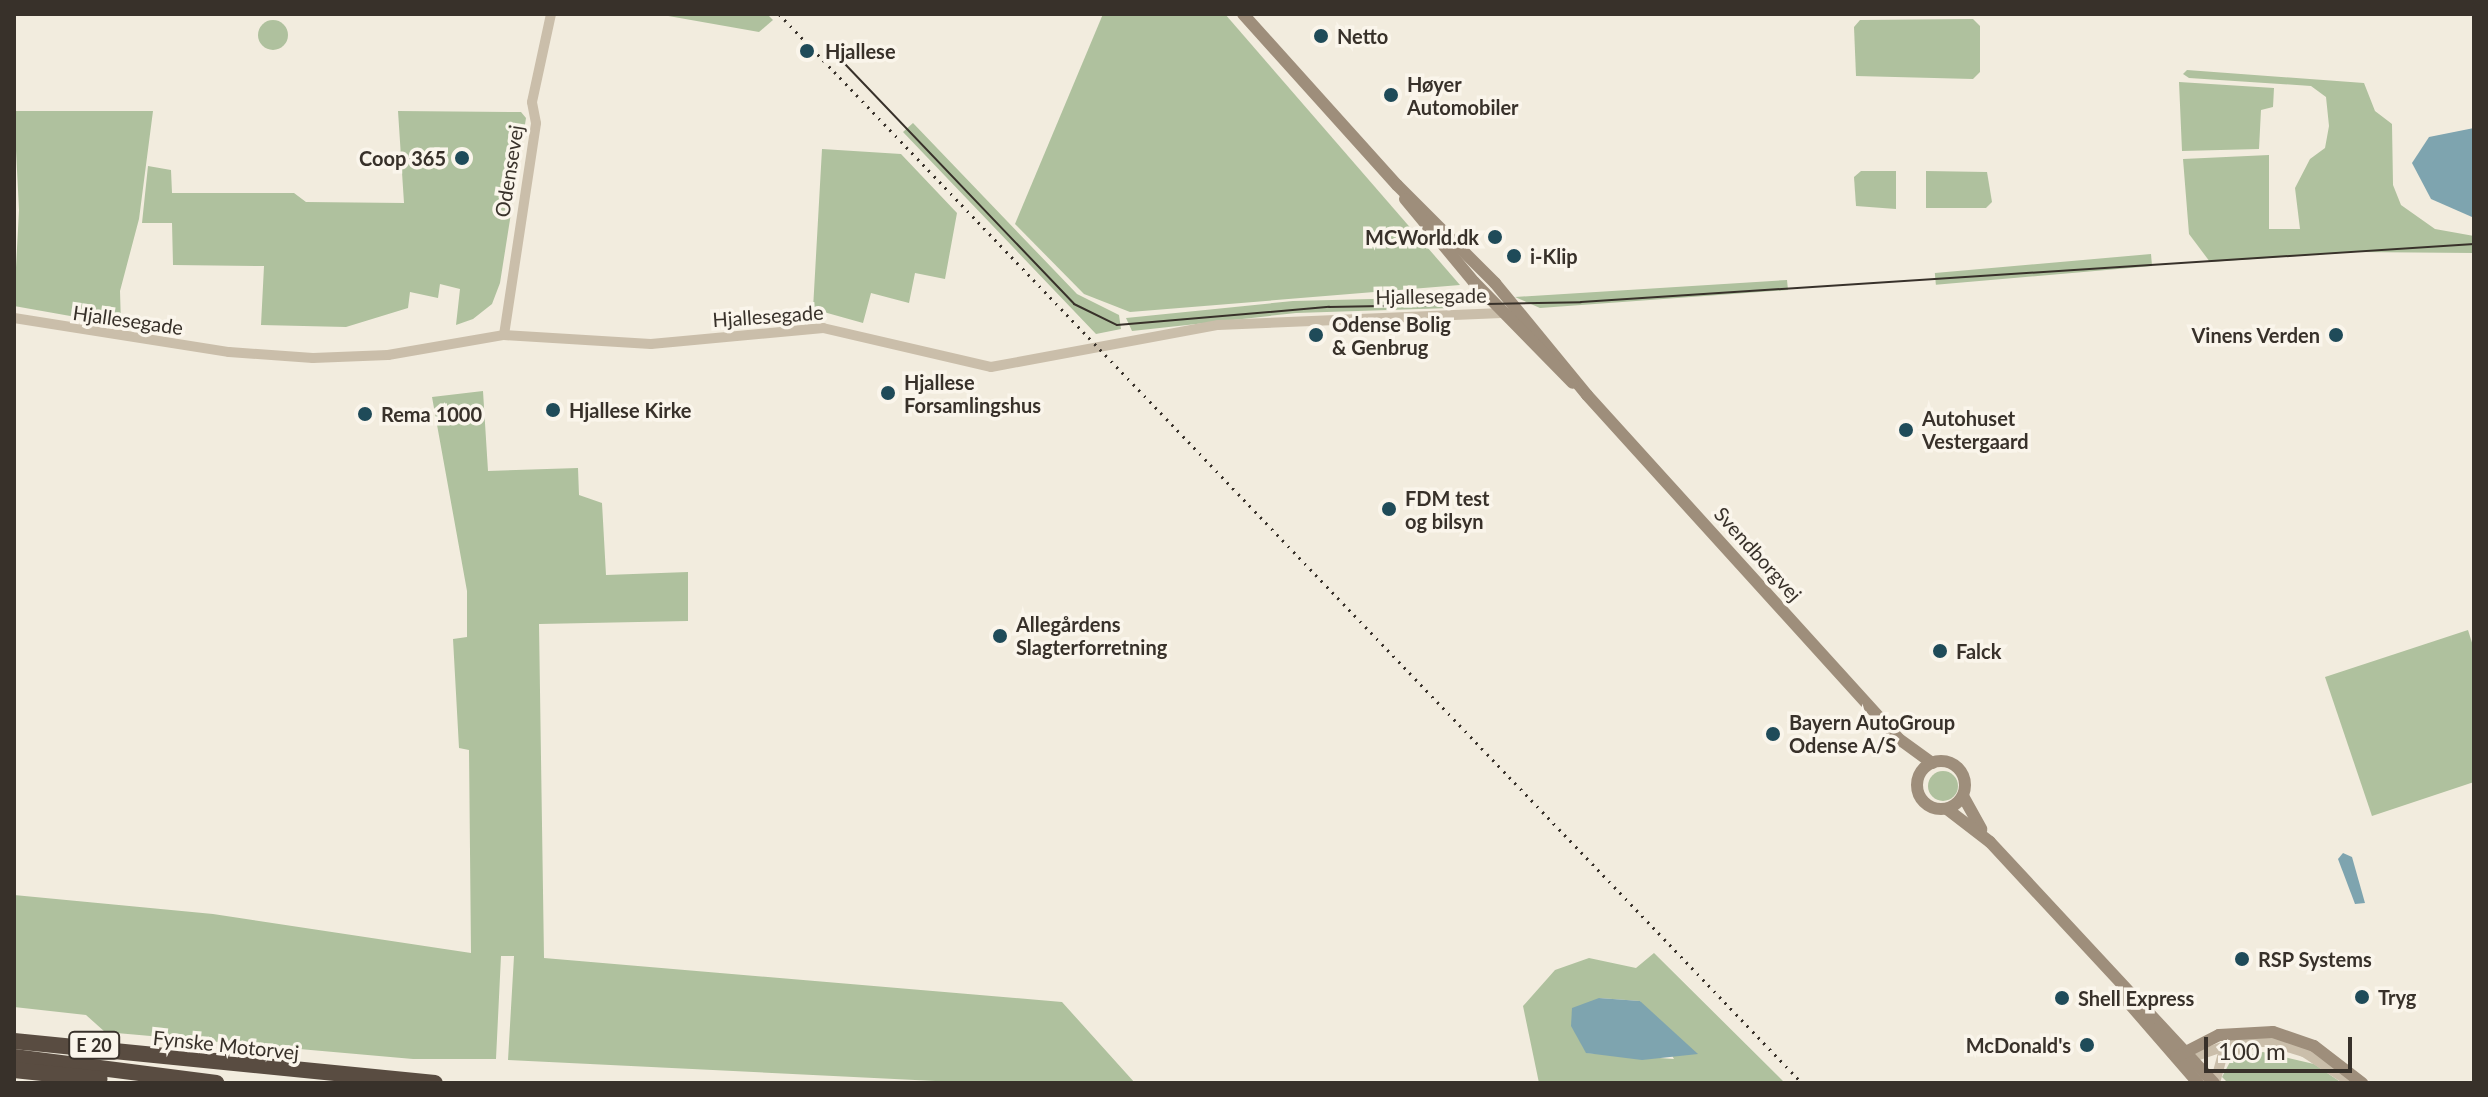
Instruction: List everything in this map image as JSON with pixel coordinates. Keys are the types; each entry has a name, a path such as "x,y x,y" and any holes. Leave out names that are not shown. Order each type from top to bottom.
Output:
{"highway":[{"name":"E 20","path":"14,1031 174,1060"},
{"name":"Fynske Motorvej","path":"14,1041 174,1060 435,1083"},
{"name":"Fynske Motorvej","path":"14,1057 216,1083"},
{"path":"14,1070 161,1083"}],"main road":[{"name":"Svendborgvej","path":"1243,14 1397,185 1435,218 1521,313 1587,395 1899,739 1920,774"},
{"name":"Svendborgvej","path":"1397,185 1425,228 1502,313 1587,395"},
{"name":"Svendborgvej","path":"1899,739 1932,763"},
{"path":"1990,842 1963,796 1965,781 1957,767 1932,763 1920,774 1922,800 1947,809 1990,842 2183,1056 2214,1083"},
{"path":"1947,809 1963,796"},
{"path":"2183,1056 2228,1034 2282,1034 2314,1046 2362,1083"},
{"path":"2183,1056 2198,1083"}],"street":[{"name":"Odensevej","path":"504,335 536,123 532,102 551,14"},
{"name":"Hjallesegade","path":"14,318 300,358 388,355 504,335 651,344 823,328 991,367 1218,325 1521,313"},
{"path":"2183,1056 2251,1040 2294,1048 2352,1083"},
{"path":"2214,1083 2215,1066 2232,1051 2294,1048"}],"green space":[{"path":"657,14 767,14 773,20 759,32"},
{"path":"1103,14 1225,14 1460,285 1130,312 1084,294 1015,224"},
{"path":"1973,19 1980,26 1980,72 1973,79 1856,76 1854,27 1860,20"},
{"path":"273,20 284,24 288,35 284,46 273,50 262,46 258,35 262,24"},
{"path":"2187,70 2364,83 2375,111 2392,124 2393,185 2401,205 2435,229 2474,236 2474,253 2354,252 2210,262 2189,234 2183,159 2269,155 2269,229 2300,229 2295,188 2310,159 2325,148 2329,126 2326,97 2311,86 2189,78 2183,74"},
{"path":"2179,82 2274,88 2273,107 2261,110 2259,149 2182,151"},
{"path":"14,111 153,111 139,219 120,291 121,325 14,306 19,210"},
{"path":"398,111 521,112 526,118 500,283 492,304 473,319 456,325 460,289 440,284 438,298 410,292 408,308 346,327 261,325 264,266 173,265 172,223 142,223 148,166 171,170 172,193 294,193 306,202 404,203"},
{"path":"913,123 1077,294 1119,315 1121,329 1096,334 903,132"},
{"path":"822,149 901,154 957,213 945,279 915,273 909,303 871,293 863,323 813,309"},
{"path":"1861,171 1896,171 1896,209 1856,206 1854,177"},
{"path":"1926,171 1987,172 1992,202 1986,208 1926,208"},
{"path":"2151,254 2152,266 1936,285 1935,273"},
{"path":"1787,280 1788,290 1540,308 1515,297"},
{"path":"1450,297 1450,308 1296,313 1132,331 1126,318 1293,301"},
{"path":"483,391 488,471 578,468 579,495 602,503 606,575 688,572 688,621 539,624 544,958 1062,1002 1135,1083 976,1083 508,1060 514,956 501,956 496,1059 413,1059 105,1032 86,1015 14,1007 14,895 213,914 471,953 469,750 459,748 453,639 467,637 467,591 432,397"},
{"path":"2468,630 2474,649 2474,782 2372,816 2325,677"},
{"path":"1943,771 1954,775 1958,786 1954,797 1943,801 1932,797 1928,786 1932,775"},
{"path":"1654,953 1785,1083 1539,1083 1523,1006 1555,970 1589,958 1636,968","holes":["1599,998 1640,1001 1674,1059 1587,1053"]},
{"path":"2263,1052 2314,1064 2342,1083 2228,1083 2222,1077 2231,1060"}],"water":[{"path":"2474,128 2472,217 2431,199 2412,163 2429,137"},
{"path":"2343,853 2352,857 2365,903 2355,904 2338,859"},
{"path":"1599,998 1640,1001 1698,1054 1642,1060 1586,1053 1571,1026 1572,1008"}],"tram line":[{"path":"844,63 1074,304 1117,325 1329,307 1581,302 2474,244"}],"railway":[{"path":"779,14 1802,1083"}],"place":[{"name":"Netto","path":"1321,36"},
{"name":"Hjallese","path":"807,51"},
{"name":"Høyer Automobiler","path":"1391,95"},
{"name":"Coop 365","path":"462,158"},
{"name":"MCWorld.dk","path":"1495,237"},
{"name":"i-Klip","path":"1514,256"},
{"name":"Odense Bolig & Genbrug","path":"1316,335"},
{"name":"Vinens Verden","path":"2336,335"},
{"name":"Hjallese Forsamlingshus","path":"888,393"},
{"name":"Hjallese Kirke","path":"553,410"},
{"name":"Rema 1000","path":"365,414"},
{"name":"Autohuset Vestergaard","path":"1906,430"},
{"name":"FDM test og bilsyn","path":"1389,509"},
{"name":"Allegårdens Slagterforretning","path":"1000,636"},
{"name":"Falck","path":"1940,651"},
{"name":"Bayern AutoGroup Odense A/S","path":"1773,734"},
{"name":"RSP Systems","path":"2242,959"},
{"name":"Tryg","path":"2362,997"},
{"name":"Shell Express","path":"2062,998"},
{"name":"McDonald's","path":"2087,1045"}]}
